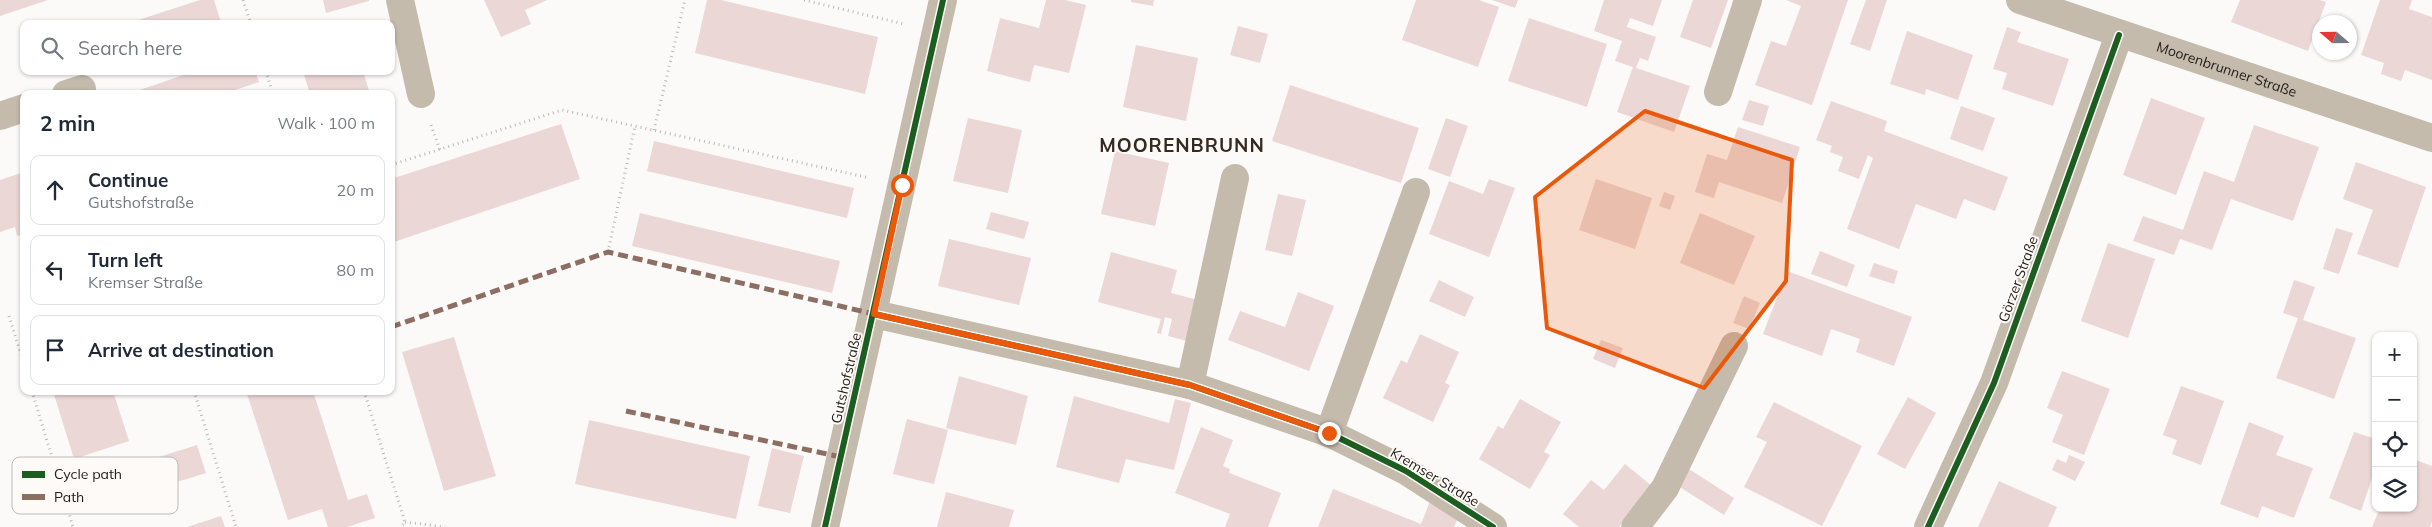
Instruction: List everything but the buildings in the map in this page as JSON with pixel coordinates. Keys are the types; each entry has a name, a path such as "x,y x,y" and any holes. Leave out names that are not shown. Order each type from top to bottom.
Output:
{"street":[{"path":"400,0 420,94"},
{"name":"Gutshofstraße","path":"825,527 943,0"},
{"path":"1718,92 1748,0"},
{"name":"Moorenbrunner Straße","path":"2020,0 2119,35 2432,138"},
{"name":"Görzer Straße","path":"1928,527 1994,383 2119,35"},
{"path":"0,116 20,109"},
{"path":"1190,385 1235,178"},
{"path":"1329,433 1416,192"},
{"name":"Kremser Straße","path":"874,314 1190,385 1329,433 1406,470 1493,527"},
{"path":"1635,527 1665,488 1734,346"}],"path":[{"path":"243,0 250,20"},
{"path":"654,130 685,0"},
{"path":"804,0 936,31"},
{"path":"267,75 272,90"},
{"path":"395,164 562,110 902,185"},
{"path":"608,252 635,126"},
{"path":"9,316 20,351"},
{"path":"33,395 52,457"},
{"path":"195,395 236,527"},
{"path":"365,395 405,522"},
{"path":"69,514 73,527"},
{"path":"401,527 405,522"},
{"path":"405,522 445,527"}],"highlighted area":[{"path":"1645,111 1792,160 1786,281 1704,388 1547,328 1535,197"}],"marked path":[{"path":"395,326 608,252 874,314"},
{"path":"626,411 841,457"}],"cycle path":[{"path":"825,527 943,0"},
{"path":"1928,527 1994,383 2119,35"},
{"path":"874,314 1190,385 1329,433 1406,471 1493,527"}],"district":[{"name":"MOORENBRUNN","path":"1182,145"}],"route":[{"path":"902,185 874,314 1190,385 1329,433"}]}
